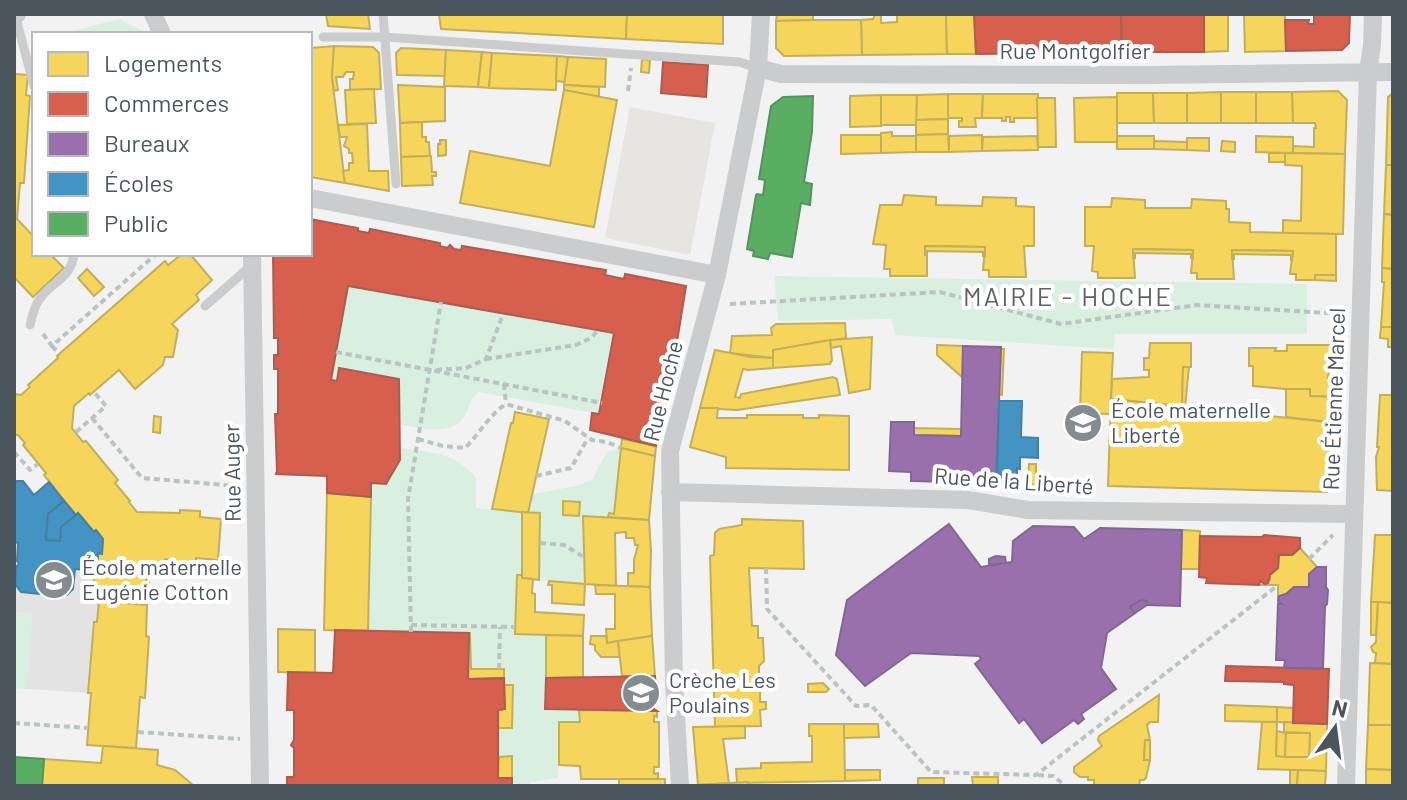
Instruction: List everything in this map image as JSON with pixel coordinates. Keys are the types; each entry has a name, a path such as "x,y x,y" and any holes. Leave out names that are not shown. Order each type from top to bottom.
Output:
{"street":[{"name":"Rue Hoche","path":"680,786 674,681 670,451 717,275 758,68 761,14"},
{"name":"Rue Étienne Marcel","path":"1346,786 1368,72 1373,14"},
{"name":"Rue Montgolfier","path":"758,68 781,74 1393,72"},
{"path":"312,198 717,275"},
{"name":"Rue Auger","path":"252,260 260,786"},
{"name":"Rue de la Liberté","path":"670,492 968,500 1028,510 1354,514"}],"lane":[{"path":"383,14 396,184"},
{"path":"15,15 32,79"},
{"path":"323,37 385,37 633,54 739,62 758,68"},
{"path":"31,322 39,299 73,266 74,256"},
{"path":"205,306 252,260"}],"path":[{"path":"628,91 633,54"},
{"path":"52,346 154,256"},
{"path":"710,306 940,292 1061,324 1197,305 1361,315"},
{"path":"411,632 408,499 441,302"},
{"path":"486,359 503,314"},
{"path":"31,322 59,353"},
{"path":"430,370 466,368 486,359 576,345 591,338 598,330"},
{"path":"336,352 602,403"},
{"path":"504,384 506,404"},
{"path":"76,432 106,406 94,392"},
{"path":"418,439 465,448 479,434 492,413 506,404 565,421 588,438 621,448"},
{"path":"92,418 142,478 238,486"},
{"path":"536,476 571,468 588,438"},
{"path":"14,452 30,470 38,464"},
{"path":"1309,559 1335,533"},
{"path":"540,543 564,545 584,557"},
{"path":"766,568 767,609 856,706 871,705 931,772 1053,776 1066,786"},
{"path":"1036,775 1278,585"},
{"path":"411,625 515,627"},
{"path":"499,669 500,627"},
{"path":"14,723 87,728"},
{"path":"138,732 240,739"}],"shaded area":[{"path":"630,107 715,123 690,255 605,238"},
{"name":"École maternelle Eugénie Cotton","path":"14,481 23,481 34,494 49,482 76,514 95,571 95,601 99,601 97,622 94,622 88,693 14,688"}],"green space":[{"path":"119,19 144,32 70,32"},
{"path":"774,276 1307,284 1307,334 1115,334 1114,349 895,335 892,319 778,321"},
{"path":"348,286 614,333 599,414 479,392 466,414 453,426 436,430 399,424 399,379 340,368 337,381 331,380"},
{"path":"400,448 442,455 468,469 476,478 476,508 522,512 522,575 517,575 515,634 546,635 545,709 579,710 580,722 559,723 558,778 531,782 527,786 512,786 512,757 499,757 498,728 512,728 513,686 504,685 504,669 471,669 470,633 368,631 371,483 386,483 400,460"},
{"path":"621,448 614,514 609,513 608,517 583,516 585,584 539,580 540,514 528,513 532,494 592,480 607,452"},
{"path":"14,612 33,613 27,689 14,688"}],"building: Logements":[{"path":"326,14 368,14 370,29 328,26"},
{"path":"439,14 627,14 626,39 441,29"},
{"path":"627,14 723,14 723,44 626,39"},
{"path":"777,14 813,14 813,20 776,21"},
{"path":"875,14 881,15 881,23 897,22 897,14 946,14 947,54 862,55 861,20 873,19"},
{"path":"946,14 974,14 976,54 947,54"},
{"path":"1204,14 1228,14 1228,51 1204,52"},
{"path":"1244,14 1285,14 1286,51 1245,52"},
{"path":"861,20 862,55 784,56 776,48 776,21"},
{"path":"334,46 332,77 345,183 312,177 312,48"},
{"path":"334,46 373,47 379,53 381,89 350,90 354,72 346,72 343,77 336,77 338,90 334,91"},
{"path":"401,48 446,50 445,76 397,75 396,53"},
{"path":"446,50 482,52 478,87 444,86"},
{"path":"482,52 492,53 489,88 478,87"},
{"path":"492,53 557,56 556,90 489,88"},
{"path":"557,56 568,57 565,82 556,81"},
{"path":"568,57 606,59 605,87 564,85"},
{"path":"642,59 650,60 649,73 641,72"},
{"path":"14,74 28,75 26,95 30,96 24,183 20,183 17,219 32,235 32,256 52,256 64,268 33,297 14,277"},
{"path":"398,85 445,87 445,121 400,123"},
{"path":"564,85 599,87 599,97 564,90"},
{"path":"374,89 376,123 347,124 345,90"},
{"path":"564,90 617,100 594,227 460,203 470,151 550,166"},
{"path":"1338,91 1347,100 1345,154 1293,153 1293,146 1314,147 1316,128 1315,123 1293,123 1292,92"},
{"path":"1221,92 1221,123 1187,123 1187,93"},
{"path":"1221,92 1256,92 1256,123 1221,123"},
{"path":"1256,92 1292,92 1293,123 1256,123"},
{"path":"1117,93 1153,93 1154,123 1116,123"},
{"path":"1153,93 1187,93 1187,123 1154,123"},
{"path":"1393,93 1393,165 1386,165 1388,97"},
{"path":"948,94 983,94 982,118 975,118 976,127 959,127 962,118 948,118"},
{"path":"948,94 948,119 916,120 917,95"},
{"path":"983,94 1038,94 1038,118 1014,118 1014,122 1010,122 1010,117 1006,117 1006,121 1002,118 982,118"},
{"path":"881,95 881,126 850,127 850,96"},
{"path":"881,95 917,95 916,125 881,125"},
{"path":"1117,97 1117,142 1075,142 1074,98"},
{"path":"1037,98 1055,98 1056,147 1038,147"},
{"path":"948,119 948,134 916,135 916,120"},
{"path":"422,122 422,137 429,142 430,156 401,157 400,123"},
{"path":"367,124 369,171 388,171 389,191 345,183 343,171 349,170 349,163 353,163 352,153 344,146 347,137 340,137 338,125"},
{"path":"892,132 892,136 916,136 916,152 881,153 881,133"},
{"path":"948,134 949,152 916,152 916,135"},
{"path":"841,135 881,135 881,153 841,154"},
{"path":"982,135 982,151 949,152 949,136"},
{"path":"1037,136 1038,150 982,151 983,137"},
{"path":"1117,136 1154,136 1154,149 1117,149"},
{"path":"1256,136 1293,137 1293,153 1256,152"},
{"path":"1187,138 1209,138 1209,151 1187,150"},
{"path":"440,140 446,140 446,155 438,156"},
{"path":"1154,141 1187,142 1187,150 1154,149"},
{"path":"1222,141 1235,142 1235,152 1221,151"},
{"path":"1269,153 1285,153 1285,162 1269,162"},
{"path":"1285,153 1345,154 1343,234 1283,233 1283,220 1301,221 1302,166 1285,165"},
{"path":"431,156 432,172 436,172 436,176 432,176 433,185 402,186 401,157"},
{"path":"1386,165 1393,165 1393,215 1384,214"},
{"path":"904,195 936,197 936,205 982,206 983,197 1016,198 1016,206 1034,207 1034,246 1024,246 1026,277 989,277 989,270 983,270 985,247 925,246 927,276 890,276 890,269 884,269 886,245 873,244 880,205 902,205"},
{"path":"1112,198 1145,200 1145,208 1191,208 1192,199 1226,201 1229,222 1250,223 1250,232 1336,234 1336,275 1315,275 1315,280 1296,280 1296,274 1290,274 1293,251 1232,250 1234,279 1197,279 1197,273 1191,273 1193,250 1133,249 1135,278 1098,278 1098,272 1092,271 1094,246 1085,246 1085,207 1111,207"},
{"path":"1384,214 1393,215 1393,269 1382,268"},
{"path":"925,246 985,247 985,256 983,252 927,251 925,255"},
{"path":"1133,249 1193,250 1193,259 1191,254 1135,253 1133,258"},
{"path":"1232,250 1293,251 1291,260 1291,255 1234,254 1232,259"},
{"path":"179,256 192,256 212,280 196,295 199,300 172,324 178,330 173,357 165,357 163,365 135,389 119,370 74,406 72,428 118,480 115,483 137,512 200,511 200,517 221,519 218,560 196,558 196,564 175,563 176,560 166,559 147,573 147,605 95,601 94,571 97,571 98,553 102,554 103,539 78,513 76,515 44,475 46,473 23,445 25,443 14,435 14,394 21,395 57,356 165,261 168,265"},
{"path":"1382,268 1393,269 1393,327 1381,327"},
{"path":"87,269 104,287 94,296 78,278"},
{"path":"1315,275 1336,275 1336,281 1315,280"},
{"path":"845,323 846,338 773,350 773,358 730,353 732,336 772,335 771,328 776,324"},
{"path":"1381,327 1393,327 1393,347 1388,347 1388,339 1380,338"},
{"path":"872,337 870,389 849,393 841,346 831,348 830,340"},
{"path":"830,340 830,364 773,368 773,350"},
{"path":"1150,343 1191,343 1191,367 1183,367 1182,406 1111,399 1112,379 1149,377 1149,370 1144,370 1144,358 1149,358"},
{"path":"937,345 963,346 962,377 937,355"},
{"path":"1287,345 1339,345 1338,369 1329,369 1328,378 1338,378 1338,397 1310,396 1310,389 1253,386 1249,348 1287,351"},
{"path":"1001,349 1004,349 1002,395 999,394"},
{"path":"715,350 773,358 773,368 743,369 735,397 833,377 837,379 840,395 737,410 700,408"},
{"path":"1082,352 1113,353 1110,414 1080,413"},
{"path":"1183,367 1189,367 1185,407 1182,406"},
{"path":"1286,389 1310,389 1310,396 1338,397 1337,423 1286,417"},
{"path":"1380,395 1393,395 1393,491 1377,490"},
{"path":"1111,399 1337,423 1335,485 1327,492 1108,486"},
{"path":"700,408 718,408 717,418 747,418 747,415 803,415 803,418 849,416 849,470 726,468 726,457 690,447"},
{"path":"515,412 549,419 528,513 492,509"},
{"path":"154,416 161,417 160,433 153,432"},
{"path":"913,428 961,429 961,436 914,435"},
{"path":"622,439 656,446 655,456 621,448"},
{"path":"621,448 655,456 649,520 608,517 609,513 614,514"},
{"path":"1029,464 1036,464 1036,485 1028,484"},
{"path":"327,493 371,497 368,631 324,630"},
{"path":"563,501 580,502 579,516 563,515"},
{"path":"522,512 540,513 539,580 522,578"},
{"path":"583,516 649,520 650,587 628,586 628,573 634,573 638,545 635,545 634,538 626,538 626,532 615,533 616,586 585,584"},
{"path":"742,519 803,521 804,569 749,568 752,626 758,626 758,638 763,638 764,661 759,666 759,681 762,681 760,702 766,702 766,709 760,710 761,726 715,727 710,556 714,555 715,533 719,529 742,525"},
{"path":"1182,530 1200,531 1199,569 1181,569"},
{"path":"1375,535 1393,535 1393,603 1371,602"},
{"path":"1300,548 1317,567 1309,574 1309,587 1294,587 1279,596 1278,601 1278,585 1259,585 1260,581 1265,584 1270,580 1270,575 1278,568 1279,555 1292,555"},
{"path":"517,575 533,579 535,612 584,615 583,636 515,634"},
{"path":"549,581 585,584 584,605 552,603 552,585 548,585"},
{"path":"595,585 650,587 652,636 607,643 606,629 615,629 615,594 596,594"},
{"path":"99,601 147,605 146,636 149,637 145,698 140,697 136,748 87,745 91,693 88,693 94,622 97,622"},
{"path":"1371,602 1378,602 1376,635 1371,635"},
{"path":"1378,602 1393,603 1393,664 1375,663 1376,653 1371,647 1376,642"},
{"path":"278,629 315,630 315,673 278,672"},
{"path":"469,633 471,669 504,669 504,678 468,679"},
{"path":"546,635 583,636 583,677 546,678"},
{"path":"591,636 606,636 607,643 618,641 620,657 601,657 595,645 590,644"},
{"path":"652,636 655,676 622,676 618,641"},
{"path":"1370,663 1393,664 1393,725 1368,725"},
{"path":"823,683 829,689 826,692 808,692 808,684"},
{"path":"504,685 513,685 512,728 498,728 498,710 505,709"},
{"path":"1159,695 1158,722 1147,725 1150,740 1145,740 1144,760 1150,760 1146,778 1140,780 1139,786 1094,786 1094,780 1080,777 1074,772 1074,767 1102,746 1099,736"},
{"path":"1225,705 1277,707 1277,722 1225,721"},
{"path":"1277,707 1293,708 1293,723 1277,722"},
{"path":"579,710 657,711 654,722 659,722 659,767 654,767 654,774 658,773 658,779 581,779 580,766 559,765 559,722 580,722"},
{"path":"1262,722 1277,722 1276,756 1309,757 1310,733 1284,732 1284,722 1327,724 1326,771 1258,769"},
{"path":"809,724 844,724 845,781 737,783 736,769 761,768 761,763 812,762"},
{"path":"844,724 878,724 879,737 844,738"},
{"path":"1368,725 1393,725 1393,770 1366,769"},
{"path":"745,726 745,738 723,739 729,783 698,785 693,727"},
{"path":"1277,731 1286,733 1285,757 1276,756"},
{"path":"1286,733 1310,733 1309,757 1285,757"},
{"path":"1145,740 1150,740 1150,760 1144,760"},
{"path":"103,746 158,750 157,765 175,770 194,786 42,786 44,759 101,763"},
{"path":"512,756 512,778 498,778 499,757"},
{"path":"1366,769 1393,770 1393,786 1366,786"},
{"path":"845,770 880,770 880,780 845,781"},
{"path":"1290,770 1298,770 1297,786 1290,786"},
{"path":"1298,770 1326,771 1325,786 1297,786"},
{"path":"972,777 998,777 998,786 973,786"},
{"path":"918,778 944,778 944,786 918,786"},
{"path":"619,779 665,779 665,786 619,786"},
{"path":"748,782 749,786 698,785 729,783"}],"building: Commerces":[{"path":"974,14 1121,14 1122,52 976,54"},
{"path":"1121,14 1204,14 1204,52 1122,52"},
{"path":"1314,14 1350,14 1349,43 1342,50 1286,51 1285,20 1309,20 1308,24 1314,24"},
{"path":"663,62 708,65 706,97 661,93"},
{"path":"312,219 358,228 358,231 369,233 370,229 440,243 440,246 447,248 450,245 461,250 462,246 606,270 605,275 624,279 625,274 686,286 670,385 666,384 664,395 668,396 656,446 590,430 592,413 599,414 614,333 348,286 331,380 337,381 339,368 399,379 400,460 386,484 371,483 371,497 327,493 327,476 276,474 278,369 274,369 274,355 278,355 278,338 274,338 273,256 312,256"},
{"path":"1200,536 1300,538 1300,548 1292,555 1279,555 1278,568 1270,575 1268,583 1206,583 1207,578 1199,577"},
{"path":"335,630 469,633 468,679 504,678 505,709 498,710 498,778 512,778 512,786 287,786 287,777 294,777 294,748 291,745 294,740 294,710 287,710 288,672 333,673"},
{"path":"1226,666 1329,669 1327,724 1293,723 1294,685 1284,682 1225,681"},
{"path":"655,676 657,702 653,702 657,711 545,709 546,678"}],"building: Bureaux":[{"path":"963,346 1001,347 996,483 911,481 911,472 889,471 891,422 914,422 914,435 961,436"},
{"path":"949,524 981,567 1012,562 1013,541 1033,526 1074,527 1084,539 1100,528 1182,530 1180,606 1147,605 1147,601 1141,600 1130,607 1135,613 1107,633 1101,668 1116,689 1081,714 1084,719 1078,724 1074,720 1042,743 1024,719 1019,723 975,664 981,659 979,656 911,653 865,686 836,655 847,600"},
{"path":"1005,557 1006,563 989,565 989,559"},
{"path":"1317,567 1326,567 1328,590 1323,668 1284,668 1285,660 1276,660 1278,604 1282,604 1278,601 1279,596 1294,587 1309,587 1309,574"},
{"path":"1141,600 1147,601 1147,605 1135,613 1130,607"}],"building: Écoles":[{"path":"999,401 1022,401 1021,437 1038,438 1038,458 1020,457 1017,484 1002,484 1002,475 997,474"},
{"path":"14,481 23,481 34,495 49,482 64,501 48,514 46,540 60,541 61,527 78,513 103,539 97,571 75,569 73,589 67,595 46,594 44,591 40,594 21,592 15,584 19,564 18,543 14,542"},
{"path":"64,501 76,515 61,527 60,541 46,540 48,514"}],"building: Public":[{"path":"813,96 812,132 804,182 812,184 810,205 801,203 792,257 770,253 768,259 753,256 754,251 747,249 756,195 763,195 765,180 759,179 771,106 783,97"},
{"path":"14,757 44,759 42,786 14,786"}],"place":[{"name":"École maternelle Liberté","path":"1083,423"},
{"name":"École maternelle Eugénie Cotton","path":"54,580"},
{"name":"Crèche Les Poulains","path":"641,693"}],"district":[{"name":"MAIRIE - HOCHE","path":"1068,297"}]}
